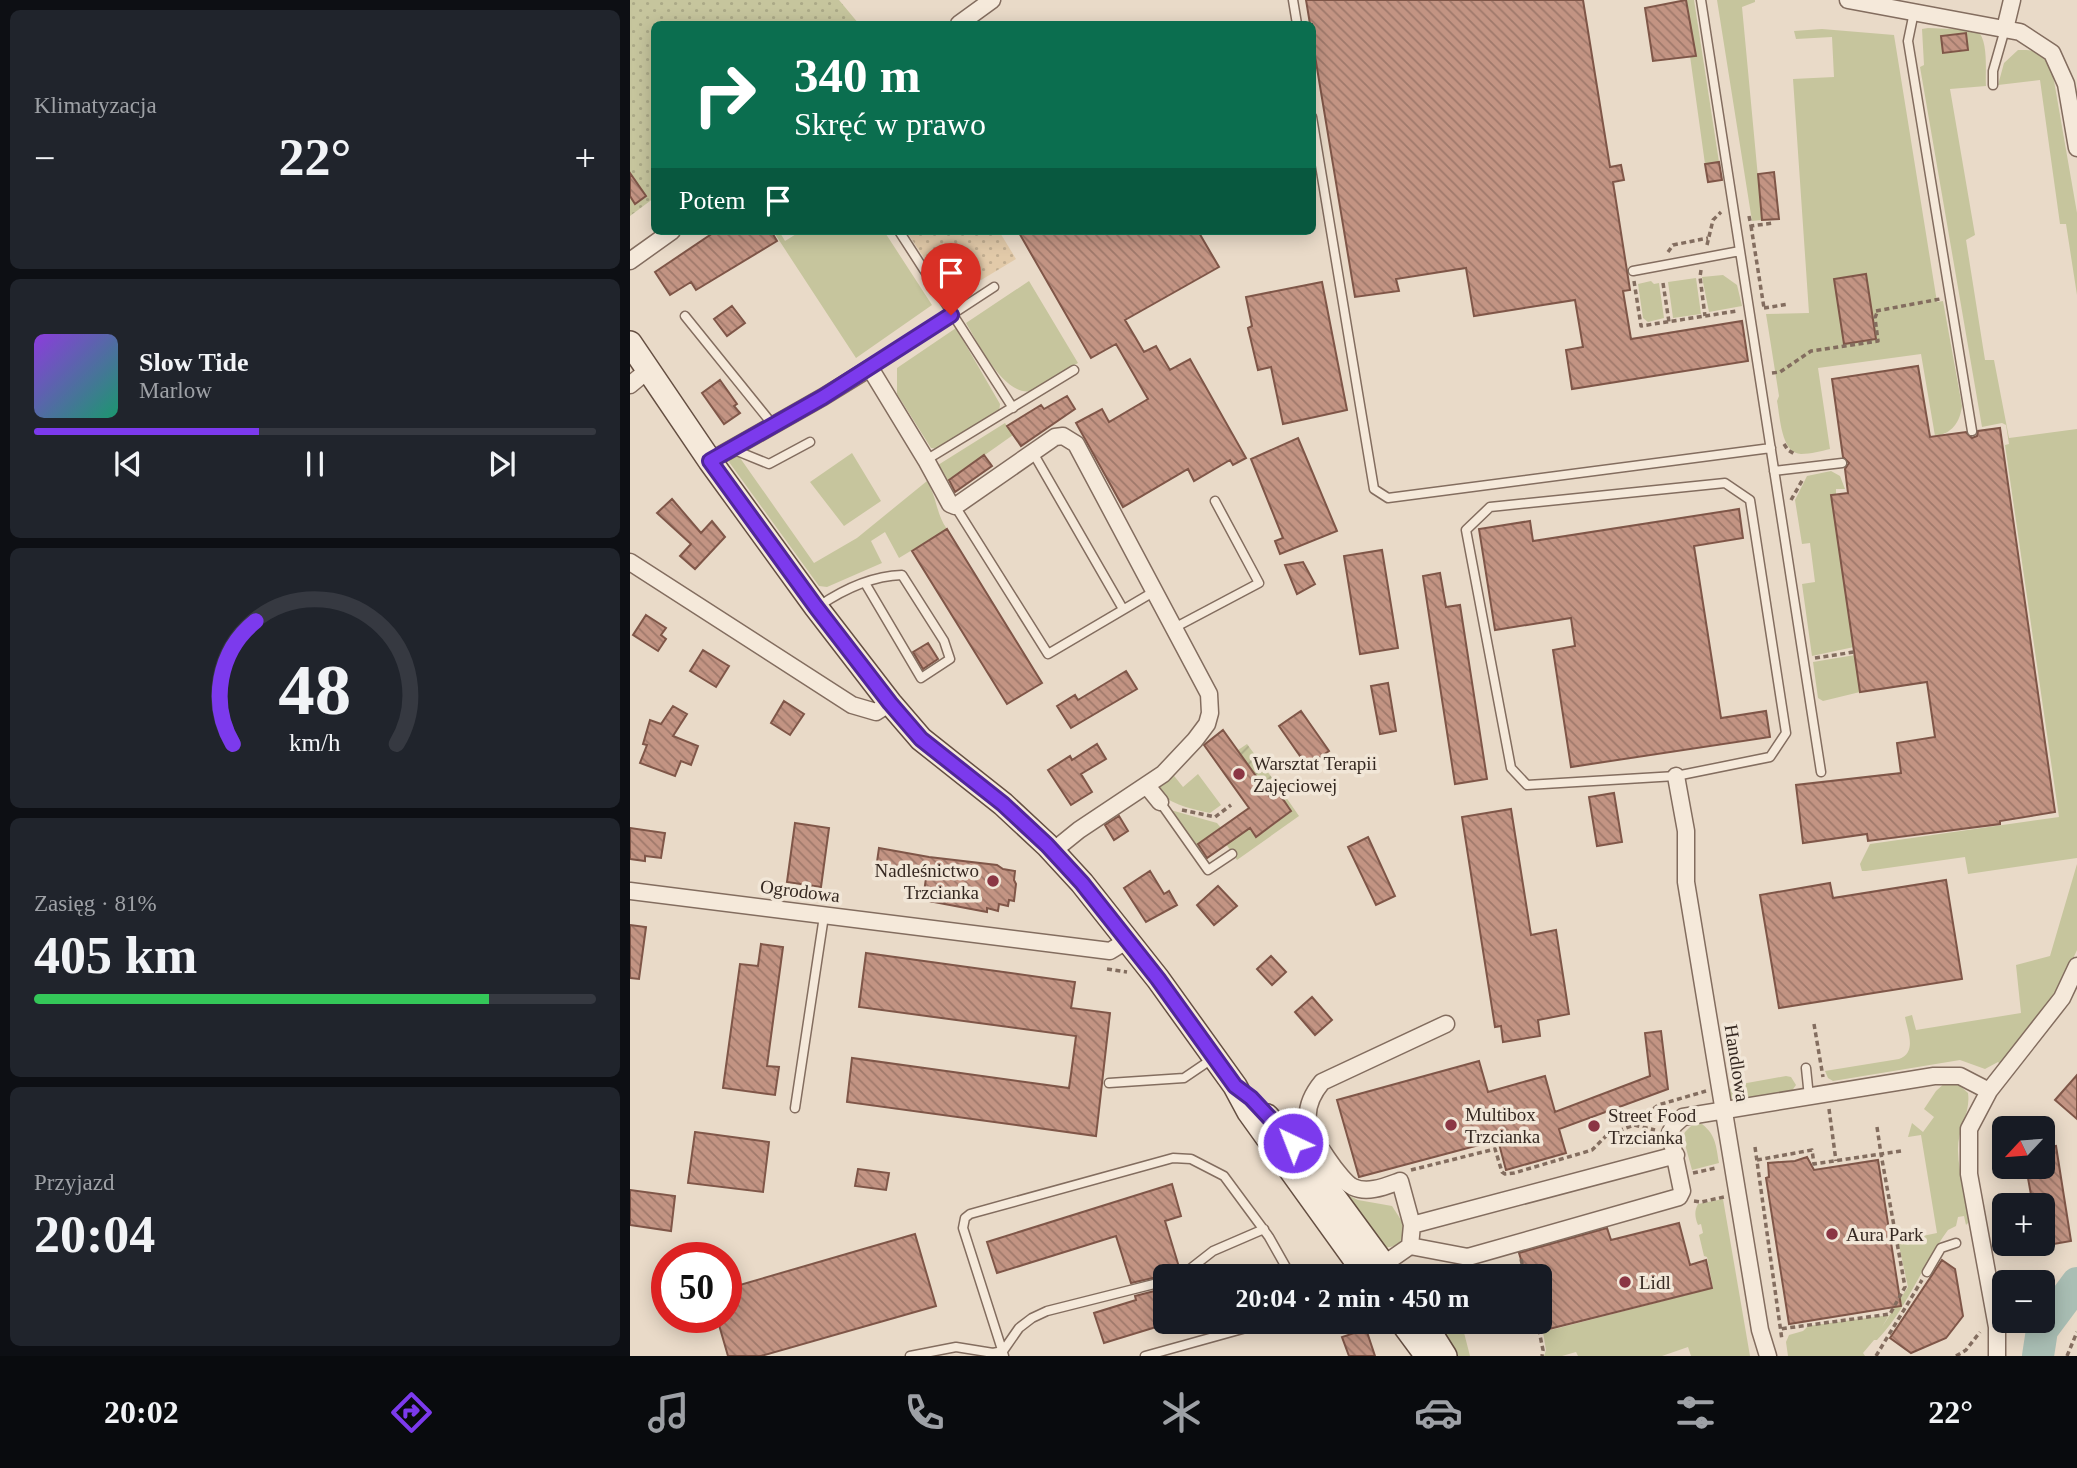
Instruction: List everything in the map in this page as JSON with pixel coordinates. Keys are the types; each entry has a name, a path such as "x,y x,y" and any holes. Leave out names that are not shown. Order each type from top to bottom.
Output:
{"main road":[{"path":"630,344 710,461 890,703 921,739 1003,804 1053,851 1082,883 1128,940 1214,1057 1270,1141 1370,1264"},
{"path":"1235,1086 1251,1098 1293,1143 1372,1264"},
{"path":"1411,1334 1427,1356"},
{"path":"1431,1334 1445,1356"}],"street":[{"path":"963,21 992,0"},
{"path":"1848,0 2020,32 2052,53 2066,84 2077,148"},
{"path":"2006,29 2012,0"},
{"path":"630,261 666,235"},
{"path":"710,461 870,368 926,460 944,497 955,506 1055,437 1063,436 1076,444 1209,695 1210,713 1207,724 1195,740 1163,774 1079,830 1053,851"},
{"path":"630,385 648,370"},
{"path":"630,562 852,705 876,712 890,703"},
{"name":"Handlowa","path":"1676,776 1686,831 1686,882 1760,1330 1768,1356"},
{"path":"1147,786 1160,802"},
{"name":"Ogrodowa","path":"630,891 1110,951 1128,940"},
{"path":"1997,1356 1997,1327 1969,1174 1969,1129 1989,1091 2062,998 2077,966"},
{"path":"1387,1264 1410,1246 1412,1225 1400,1181 1363,1190 1351,1187 1336,1170 1312,1133 1308,1120 1309,1105 1313,1093 1322,1082 1446,1024"},
{"path":"1410,1246 1468,1257 1679,1197 1682,1191 1671,1133 1674,1125 1683,1117 1934,1076 1960,1076 1989,1091"},
{"path":"1412,1225 1676,1155"}],"lane":[{"path":"1293,0 1296,21"},
{"path":"1701,0 1821,772"},
{"path":"1914,12 1908,41 1972,431"},
{"path":"1993,85 1993,71 2006,29"},
{"path":"1316,141 1374,489 1388,498 1771,448"},
{"path":"902,235 1013,408"},
{"path":"1633,271 1740,251"},
{"path":"870,368 994,288"},
{"path":"685,316 773,425"},
{"path":"926,460 1074,370"},
{"path":"734,446 737,452 769,464 810,442"},
{"path":"1032,451 1123,609"},
{"path":"1774,471 1842,463"},
{"path":"1725,483 1750,500 1786,733 1770,757 1676,776 1527,785 1511,768 1465,530 1490,507 1725,483"},
{"path":"1174,628 1259,583 1215,501"},
{"path":"955,506 1048,654 1155,591"},
{"path":"816,607 838,594 881,576 902,575 944,641 950,659 921,678 865,583"},
{"path":"1160,802 1208,870 1233,854"},
{"path":"795,1108 824,916"},
{"path":"1110,1083 1184,1078 1214,1057"},
{"path":"1806,1068 1809,1097"},
{"path":"1003,1353 963,1228 965,1218 970,1214 1173,1158 1191,1159 1224,1176 1264,1229 1284,1264"},
{"path":"1196,1264 1213,1251 1264,1229"},
{"path":"1927,1272 1941,1248 1956,1243"},
{"path":"1003,1353 1019,1328 1047,1311 1153,1284"},
{"path":"1145,1356 1224,1334"},
{"path":"910,1356 956,1347 1003,1353"}],"path":[{"path":"1656,254 1668,252 1673,245 1708,238"},
{"path":"1633,271 1641,326 1749,309"},
{"path":"1663,283 1669,322"},
{"path":"1764,307 1789,304"},
{"path":"1770,360 1772,374 1780,372 1811,351 1878,341 1875,318 1878,310"},
{"path":"1784,443 1788,450 1797,455 1808,454"},
{"path":"1804,659 1854,652"},
{"path":"1160,802 1220,820"},
{"path":"1215,817 1231,805"},
{"path":"1814,1024 1836,1161"},
{"path":"1410,1170 1495,1149 1505,1174 1592,1150 1607,1135 1634,1125 1671,1133"},
{"path":"1780,1329 1890,1314 1905,1287 1877,1127"},
{"path":"1755,1147 1783,1346"},
{"path":"1757,1160 1812,1150 1814,1164 1901,1152"},
{"path":"1680,1176 1721,1166"},
{"path":"1679,1197 1701,1202 1726,1196"},
{"path":"1896,1240 1916,1236"},
{"path":"1876,1356 1909,1306 1927,1272"},
{"path":"2067,1356 2077,1332"},
{"path":"1540,1334 1544,1350 1542,1356"}],"green space":[{"path":"630,0 839,0 856,21 651,21 651,200 630,216"},
{"path":"1686,0 1694,0 1719,162 1705,164 1690,56 1696,55"},
{"path":"1717,0 1755,0 1742,7 1762,220 1752,221"},
{"path":"1822,29 1894,35 1937,302 1943,301 1962,406 1954,426 1946,433 1935,436 1921,354 1818,368 1830,449 1801,454 1789,448 1783,433 1766,314 1809,313 1793,79 1834,77 1832,37 1796,39 1794,31"},
{"path":"1922,29 1977,30 1985,49 1986,86 1950,89 1975,235 1966,240 1985,360 1994,360 2009,438 2077,429 2077,858 1968,874 1965,857 1866,871 1862,871 1860,864 1870,844 2059,817 2005,445 2009,444 2006,425 2002,423 1982,427 1920,67 1924,65"},
{"path":"2018,50 2037,52 2053,75 2077,213 2077,295 2066,224 2060,224 2040,80 1998,85 2004,63"},
{"path":"776,235 781,235 785,241 795,235 887,235 932,305 856,358"},
{"path":"1723,275 1737,285 1742,306 1709,312 1702,277"},
{"path":"1696,278 1701,314 1673,318 1668,282"},
{"path":"1029,281 1078,363 1031,391 1021,391 1001,377 992,366 966,323"},
{"path":"1651,281 1654,284 1659,283 1664,318 1648,322 1643,318 1638,284"},
{"path":"956,328 1000,404 999,413 939,449 931,448 897,394 897,368"},
{"path":"1005,423 1013,435 948,481 938,465"},
{"path":"852,453 881,501 844,526 810,482"},
{"path":"734,454 738,455 814,563 857,538 927,481 947,529 899,558 885,532 871,541 882,563 827,587 819,586 729,462"},
{"path":"1831,471 1840,476 1845,489 1836,489 1836,495 1854,647 1812,656 1802,584 1815,582 1810,543 1802,544 1795,500 1807,476"},
{"path":"1855,655 1860,692 1823,701 1818,698 1813,662"},
{"path":"1247,744 1281,790 1271,797 1238,750"},
{"path":"1171,772 1183,787 1198,774 1221,805 1210,813 1172,802 1152,787"},
{"path":"1281,790 1299,816 1237,860 1226,844 1249,828 1257,837 1291,812 1278,792"},
{"path":"1167,809 1217,823 1221,828 1198,845 1207,858 1204,860"},
{"path":"2077,864 2077,950 2059,989 2001,1065 1998,1062 1985,1069 1960,1060 1833,1081 1828,1078 1825,1071 1905,1056 1910,1041 1905,1017 1912,1015 1916,1030 2021,1013 2016,965 2050,956"},
{"path":"1791,1077 1796,1085 1791,1092 1735,1101 1728,1097 1727,1091 1736,1085"},
{"path":"1946,1082 1958,1084 1968,1093 1968,1108 1958,1151 1970,1221 1966,1225 1964,1216 1958,1217 1956,1226 1948,1230 1943,1237 1896,1316 1863,1353 1865,1356 1788,1356 1786,1342 1789,1335 1803,1331 1808,1326 1889,1315 1882,1327 1908,1287 1898,1241 1937,1233 1921,1135 1908,1137 1912,1123 1923,1132 1934,1117 1924,1109"},
{"path":"1693,1124 1702,1124 1710,1132 1715,1141 1719,1163 1692,1170 1683,1137"},
{"path":"1344,1193 1358,1200 1392,1206 1403,1223 1404,1239 1395,1246 1384,1248"},
{"path":"1723,1199 1750,1356 1691,1356 1688,1347 1662,1356 1578,1356 1576,1352 1562,1356 1544,1356 1546,1350 1543,1334 1552,1334 1552,1330 1713,1288 1707,1257 1704,1256 1699,1235 1703,1233 1695,1212 1698,1204"},
{"path":"1444,1334 1464,1334 1470,1356 1457,1356"}],"sand":[{"path":"909,235 1001,235 1016,259 958,294 948,293"}],"building":[{"path":"1306,0 1583,0 1610,167 1621,165 1624,180 1613,182 1630,290 1623,291 1631,339 1742,321 1748,361 1572,389 1566,350 1583,347 1575,300 1474,316 1466,268 1396,279 1399,291 1355,297 1316,62 1316,21 1310,21"},
{"path":"1686,0 1696,56 1653,61 1645,8"},
{"path":"1966,33 1968,50 1943,53 1941,36"},
{"path":"1719,162 1722,180 1708,182 1705,164"},
{"path":"1774,172 1779,219 1762,220 1758,174"},
{"path":"630,173 646,196 635,204 630,196"},
{"path":"710,235 773,235 777,241 696,290 691,282 670,295 655,272"},
{"path":"1020,235 1200,235 1219,267 1125,320 1144,352 1156,346 1170,370 1190,359 1246,458 1233,465 1230,460 1194,481 1188,469 1123,507 1076,423 1102,409 1109,422 1148,399 1116,344 1091,358"},
{"path":"1866,274 1876,339 1844,344 1834,279"},
{"path":"1322,282 1347,410 1283,424 1271,367 1258,370 1248,328 1252,326 1246,297"},
{"path":"732,306 745,323 727,336 714,319"},
{"path":"1918,366 1930,437 1966,432 1972,438 1977,436 1978,431 2000,428 2055,812 2000,821 2000,824 1868,841 1867,834 1803,843 1796,785 1901,773 1897,743 1935,737 1927,682 1860,692 1831,495 1848,493 1845,469 1849,463 1843,457 1832,379"},
{"path":"720,380 740,413 724,424 702,393"},
{"path":"1067,396 1075,409 1021,446 1007,426 1041,405 1044,409"},
{"path":"1298,438 1337,531 1280,554 1275,541 1283,538 1251,459"},
{"path":"984,455 992,466 955,492 949,480"},
{"path":"672,499 701,533 712,521 725,537 695,569 680,556 691,544 657,513"},
{"path":"1739,509 1743,538 1694,546 1721,718 1766,711 1770,737 1571,767 1553,650 1575,646 1571,618 1495,630 1479,529 1530,521 1533,541"},
{"path":"947,529 1042,683 1007,704 912,551"},
{"path":"1382,550 1398,648 1360,654 1344,556"},
{"path":"1303,562 1315,584 1297,594 1285,565"},
{"path":"1440,573 1446,607 1460,605 1487,779 1455,784 1423,576"},
{"path":"646,615 666,628 661,635 666,639 658,651 633,635"},
{"path":"928,643 938,659 923,669 913,652"},
{"path":"703,650 729,666 716,687 690,671"},
{"path":"1126,671 1137,689 1071,728 1057,706 1075,695 1078,700"},
{"path":"1388,683 1396,731 1380,734 1371,686"},
{"path":"784,701 804,714 790,735 771,723"},
{"path":"673,706 687,714 673,736 698,746 691,765 681,761 675,776 640,763 647,745 643,744 650,720 661,724"},
{"path":"1301,711 1329,751 1307,766 1279,726"},
{"path":"1223,730 1271,797 1278,792 1291,811 1256,837 1250,828 1207,858 1198,844 1249,808 1204,745"},
{"path":"1097,744 1106,759 1081,774 1092,792 1071,805 1048,770 1070,756 1072,760"},
{"path":"1614,793 1622,842 1597,846 1589,797"},
{"path":"1511,809 1531,935 1556,930 1569,1014 1538,1020 1540,1036 1503,1042 1501,1026 1495,1027 1462,817"},
{"path":"1119,816 1128,831 1114,840 1105,825"},
{"path":"795,823 829,828 821,887 787,882"},
{"path":"630,828 665,833 661,858 645,856 645,861 630,859"},
{"path":"1368,837 1395,896 1376,905 1348,847"},
{"path":"879,848 997,865 1015,871 1014,901 1009,900 1008,906 999,904 998,911 987,908 987,912 923,900 926,878 876,869"},
{"path":"1150,871 1164,894 1169,891 1177,905 1146,922 1124,888"},
{"path":"1946,880 1962,979 1779,1008 1760,895 1830,883 1833,898"},
{"path":"1218,886 1237,906 1214,925 1197,905"},
{"path":"630,925 646,927 639,979 630,978"},
{"path":"761,944 783,947 767,1066 779,1067 775,1095 723,1088 740,964 758,966"},
{"path":"866,953 1075,982 1071,1008 1110,1013 1096,1136 847,1102 852,1058 1069,1088 1076,1036 859,1007"},
{"path":"1271,956 1286,972 1272,985 1257,969"},
{"path":"1312,997 1332,1020 1315,1035 1295,1012"},
{"name":"Multibox Trzcianka","path":"1661,1031 1668,1089 1559,1129 1566,1153 1506,1170 1498,1140 1359,1177 1337,1100 1479,1061 1488,1092 1545,1076 1555,1112 1650,1076 1645,1033"},
{"path":"2077,1075 2077,1119 2055,1100"},
{"path":"695,1132 769,1142 763,1192 688,1183"},
{"path":"2055,1146 2071,1241 2055,1244 2055,1193 2031,1193 2028,1180 2055,1179"},
{"name":"Aura Park","path":"1807,1157 1814,1170 1878,1160 1901,1306 1789,1324 1766,1178 1769,1177 1768,1163 1795,1161"},
{"path":"858,1169 889,1173 886,1190 855,1186"},
{"path":"1172,1184 1181,1216 1165,1221 1178,1264 1153,1264 1153,1278 1131,1283 1116,1236 997,1273 987,1242"},
{"path":"630,1190 675,1196 671,1231 630,1225"},
{"name":"Lidl","path":"1679,1223 1690,1265 1706,1260 1712,1288 1552,1328 1552,1264 1522,1264 1519,1253 1607,1228 1611,1240"},
{"path":"915,1234 936,1306 761,1356 728,1356 721,1333 742,1333 742,1284"},
{"path":"1942,1260 1955,1269 1963,1316 1946,1338 1911,1353 1890,1338"},
{"path":"1153,1291 1153,1328 1104,1343 1094,1313 1136,1300 1135,1296"},
{"path":"1368,1334 1375,1356 1349,1356 1342,1337"}],"waterway":[{"path":"2038,1356 2042,1330 2077,1283"}],"place":[{"name":"Warsztat Terapii Zajęciowej","path":"1239,774"},
{"name":"Nadleśnictwo Trzcianka","path":"993,881"},
{"name":"Multibox Trzcianka","path":"1451,1125"},
{"name":"Street Food Trzcianka","path":"1594,1126"},
{"name":"Aura Park","path":"1832,1234"},
{"name":"Lidl","path":"1625,1282"}],"route":[{"path":"951,315 823,397 710,461 890,703 921,739 1003,804 1047,845 1082,883 1158,979 1235,1086 1251,1098 1293,1143"}]}
